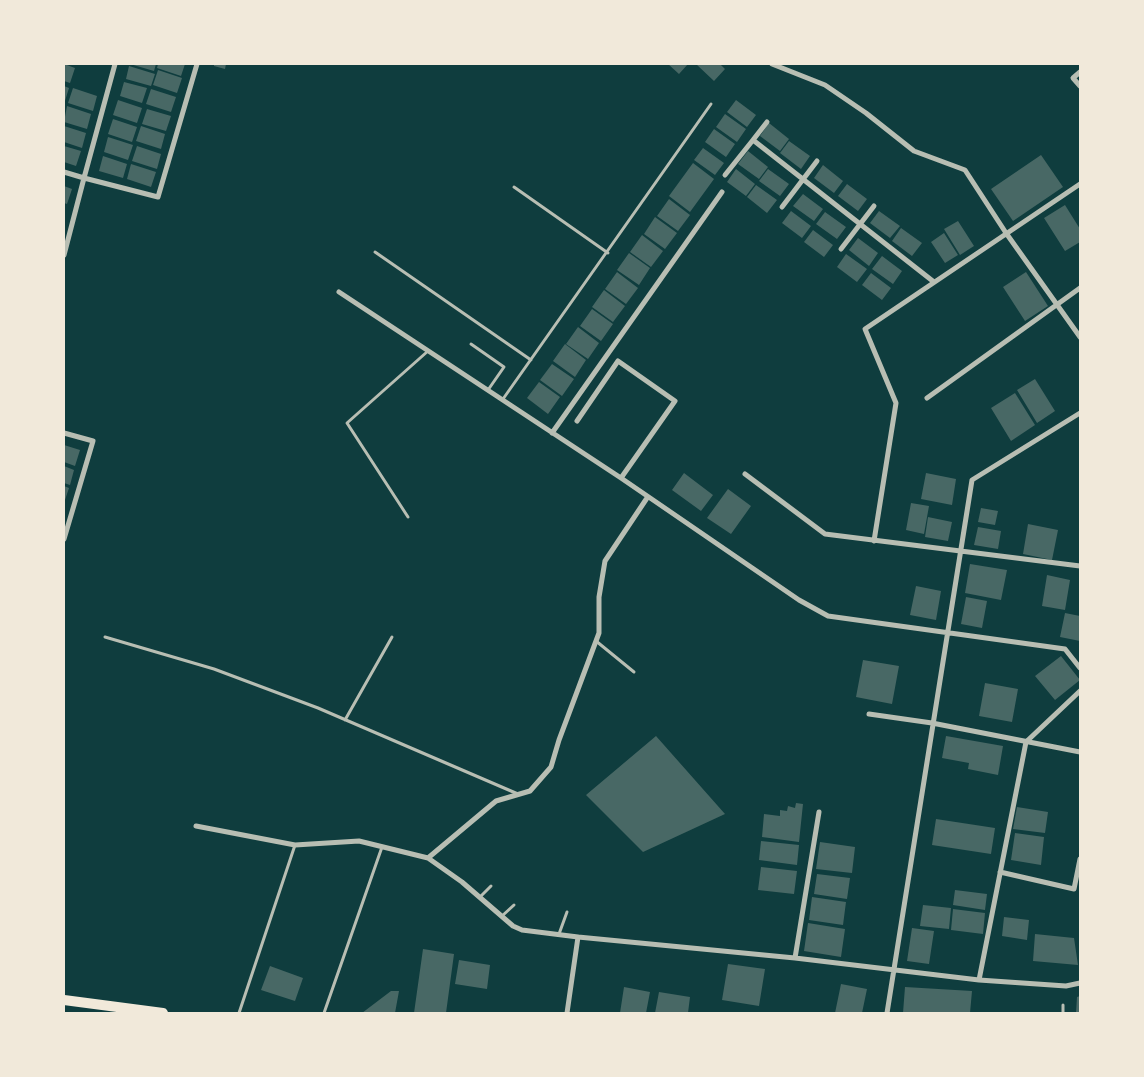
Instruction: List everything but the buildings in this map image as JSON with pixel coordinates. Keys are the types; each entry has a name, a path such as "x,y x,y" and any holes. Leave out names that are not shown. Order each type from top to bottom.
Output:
{"highway":[{"path":"64,1000 163,1013"}],"street":[{"path":"64,255 115,64"},
{"path":"64,172 158,198 197,64"},
{"path":"772,64 826,85 866,113 914,151 965,170 1006,233 1080,337"},
{"path":"1080,72 1073,78 1080,86"},
{"path":"725,175 767,122"},
{"path":"754,140 934,282"},
{"path":"782,206 817,161"},
{"path":"874,542 896,403 865,329 1080,184"},
{"path":"552,433 722,192"},
{"path":"841,249 874,206"},
{"path":"927,398 1080,288"},
{"path":"339,292 621,478 647,498 799,600 828,616 1065,649 1080,668"},
{"path":"577,421 618,361 675,401 621,478"},
{"path":"887,1013 946,633 972,480 1080,413"},
{"path":"64,433 93,441 64,539"},
{"path":"745,474 825,534 874,542 960,549 1080,566"},
{"path":"428,858 496,801 530,791 551,767 559,740 596,641 599,597 605,561 647,498"},
{"path":"979,980 1026,742 1080,691"},
{"path":"869,714 932,723 1080,752"},
{"path":"795,958 819,812"},
{"path":"196,826 295,845 359,841 428,858 480,897 502,917 522,930 795,958 979,980 1066,986 1080,983"},
{"path":"1000,872 1074,889 1080,859"},
{"path":"567,1013 578,937"}],"lane":[{"path":"502,400 608,253 711,104"},
{"path":"514,187 608,253"},
{"path":"375,252 531,360"},
{"path":"471,344 504,367 488,390"},
{"path":"408,516 347,423 428,351"},
{"path":"105,637 214,669 345,720 518,794"},
{"path":"345,720 392,637"},
{"path":"596,641 634,672"},
{"path":"239,1013 295,845"},
{"path":"324,1013 382,847"},
{"path":"480,897 492,886"},
{"path":"502,917 514,905"},
{"path":"559,934 567,912"},
{"path":"1063,1005 1063,1013"}]}
